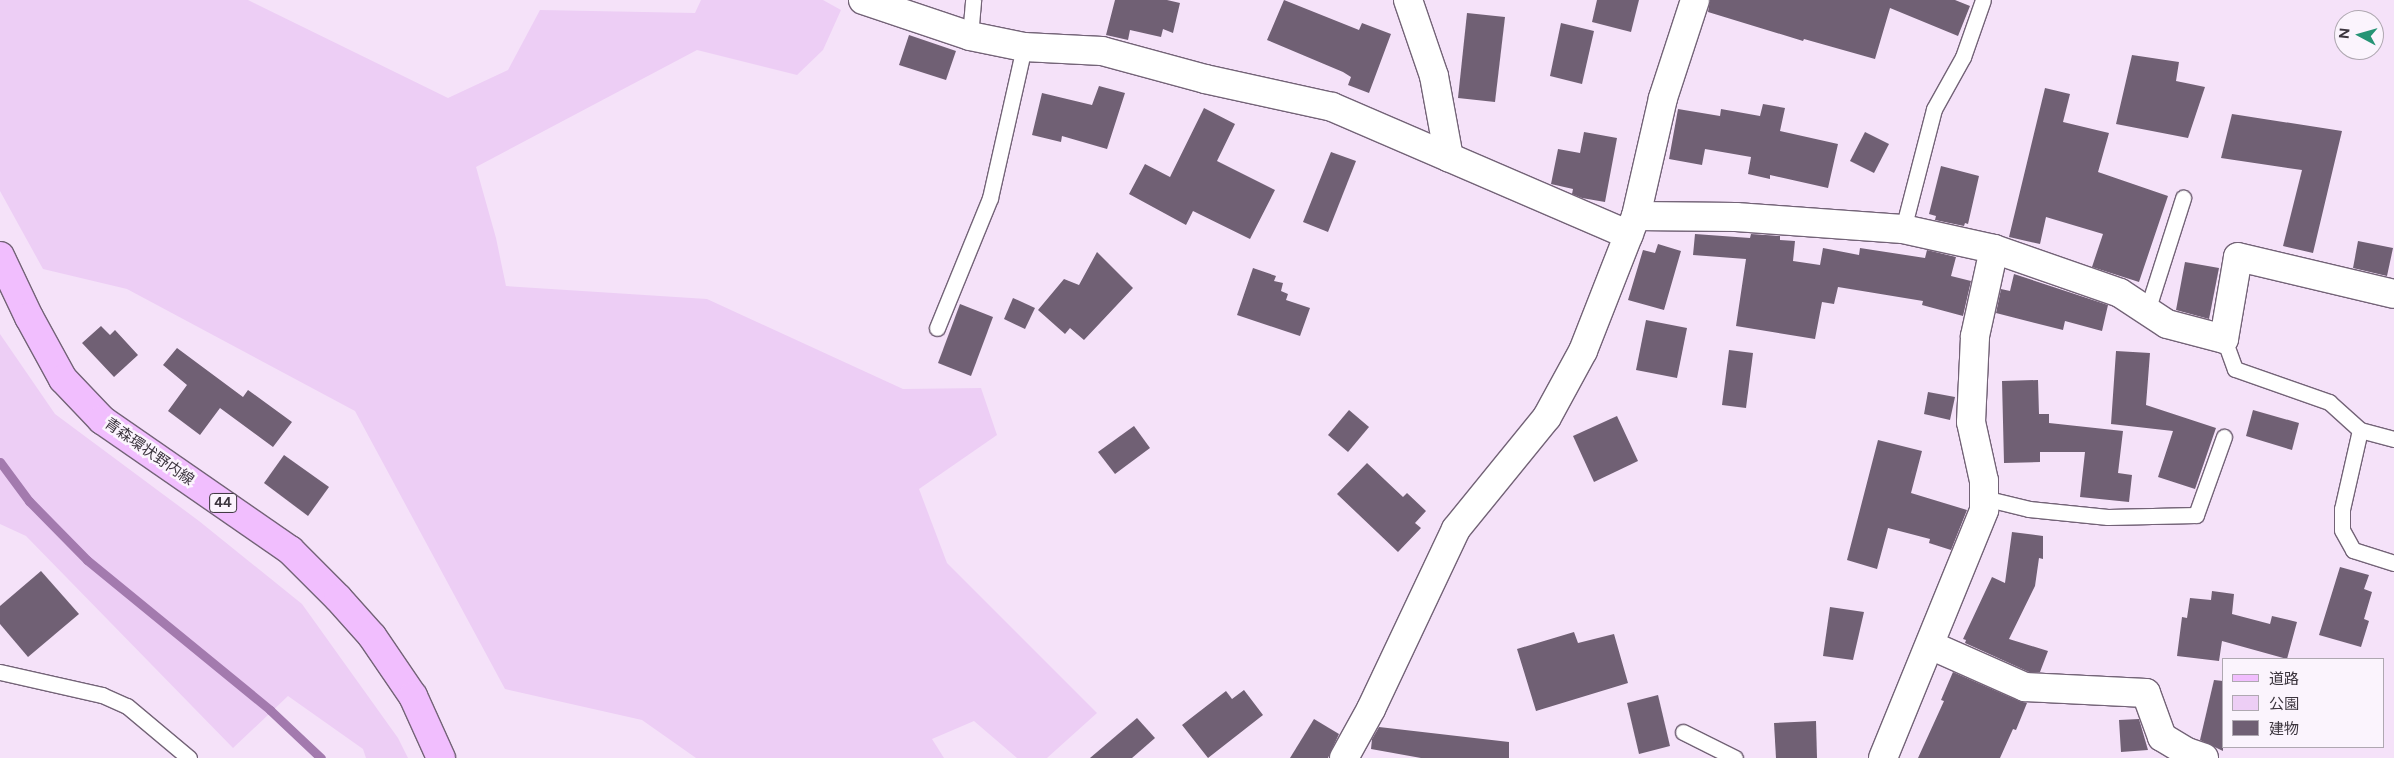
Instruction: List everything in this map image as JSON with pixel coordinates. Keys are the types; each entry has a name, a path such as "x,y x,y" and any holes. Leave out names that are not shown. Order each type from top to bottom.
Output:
{"main road":[{"name":"青森環状野内線","path":"0,256 29,317 63,379 102,420 297,557 338,598 372,636 413,696 441,758"}],"street":[{"path":"862,0 970,36 1024,47 1102,51 1205,79 1332,107 1449,158 1633,226 1736,217 1903,229 1994,249 2120,293 2167,324 2224,339 2238,257 2394,294"},
{"path":"1408,0 1434,76 1449,158"},
{"path":"1344,758 1371,709 1456,529 1547,417 1583,351 1633,226 1663,98 1695,0"},
{"path":"1882,758 1984,510 1984,481 1971,422 1975,336 1994,249"},
{"path":"1930,645 2025,687 2146,693 2162,737 2187,752 2204,758"}],"lane":[{"path":"970,36 974,0"},
{"path":"1903,229 1934,109 1962,57 1983,0"},
{"path":"938,328 990,198 1024,47"},
{"path":"2147,311 2183,198"},
{"path":"2224,339 2235,370 2329,402 2360,430 2394,439"},
{"path":"2360,430 2342,509 2342,530 2353,550 2394,563"},
{"path":"1984,498 2029,509 2108,517 2196,515 2224,437"},
{"path":"0,672 102,695 128,706 189,758"},
{"path":"1682,732 1735,758"}],"green space":[{"path":"0,0 248,0 448,98 508,70 540,10 695,13 701,0 823,0 841,10 823,50 797,75 697,50 476,167 496,238 506,286 707,299 903,389 981,388 997,435 919,489 947,563 1097,713 1047,758 1017,758 974,721 932,739 944,758 696,758 642,720 505,689 355,411 127,289 43,269 0,191"},
{"path":"0,334 55,414 199,521 302,604 398,738 408,758 366,758 363,749 288,696 233,748 26,536 0,524"}],"building":[{"path":"1115,0 1167,0 1180,3 1173,33 1163,29 1161,37 1130,30 1128,40 1106,35"},
{"path":"1284,0 1359,30 1362,23 1391,34 1369,93 1348,85 1351,77 1343,72 1267,40"},
{"path":"1597,0 1639,0 1631,32 1592,22"},
{"path":"1710,0 1955,0 1970,6 1958,36 1890,8 1875,59 1804,39 1803,41 1708,12"},
{"path":"1467,13 1505,17 1495,102 1458,98"},
{"path":"1561,23 1594,31 1582,84 1550,76"},
{"path":"909,35 956,51 946,80 899,65"},
{"path":"2132,55 2179,62 2176,81 2205,87 2188,138 2116,124"},
{"path":"1099,86 1125,93 1107,149 1062,136 1061,142 1032,135 1042,93 1092,105"},
{"path":"2045,88 2070,94 2063,122 2109,133 2098,172 2168,196 2139,282 2092,267 2103,234 2046,217 2040,244 2009,237"},
{"path":"1763,104 1785,108 1780,131 1838,144 1828,188 1770,175 1770,179 1748,174 1751,157 1705,149 1702,165 1669,159 1678,109 1720,116 1721,109 1760,116"},
{"path":"1204,108 1235,124 1217,161 1275,190 1250,239 1193,211 1186,225 1129,194 1145,164 1170,177"},
{"path":"2232,114 2342,131 2313,253 2283,246 2302,170 2221,158"},
{"path":"1584,132 1617,138 1605,202 1582,198 1572,194 1573,189 1551,184 1558,149 1580,153"},
{"path":"1865,132 1889,144 1874,173 1850,161"},
{"path":"1331,152 1356,161 1328,232 1303,222"},
{"path":"1941,166 1979,176 1968,224 1965,223 1964,226 1935,220 1936,216 1929,214"},
{"path":"1695,234 1750,238 1751,234 1780,236 1780,240 1795,241 1793,261 1820,265 1823,248 1859,255 1860,248 1925,258 1927,250 1956,257 1951,276 1971,281 1963,316 1922,305 1923,301 1838,287 1834,304 1822,302 1815,339 1736,326 1746,259 1693,255"},
{"path":"2358,241 2393,248 2387,276 2353,268"},
{"path":"1658,244 1681,251 1664,310 1628,300 1643,250 1655,253"},
{"path":"1097,252 1133,288 1084,340 1070,328 1065,334 1038,310 1064,279 1079,285"},
{"path":"2185,262 2219,268 2209,319 2176,310"},
{"path":"1253,268 1276,276 1274,281 1283,283 1281,291 1288,294 1286,300 1310,308 1300,336 1237,315"},
{"path":"2014,274 2108,305 2102,331 2065,321 2063,330 1996,313 2001,289 2010,291"},
{"path":"1013,298 1035,308 1025,329 1004,319"},
{"path":"960,304 993,317 971,376 938,363"},
{"path":"1646,320 1687,328 1677,378 1636,370"},
{"path":"101,326 110,335 115,330 138,355 114,377 82,343"},
{"path":"177,348 243,397 248,390 292,422 273,447 220,408 200,435 168,411 187,385 163,365"},
{"path":"1729,350 1753,353 1746,408 1722,405"},
{"path":"2116,351 2150,353 2146,405 2216,428 2195,489 2158,477 2173,431 2111,424"},
{"path":"2038,380 2039,414 2049,414 2049,423 2123,431 2118,473 2132,475 2129,502 2080,497 2085,452 2040,452 2040,462 2004,463 2002,381"},
{"path":"1928,392 1955,397 1950,420 1924,414"},
{"path":"1349,410 1369,427 1348,452 1328,435"},
{"path":"2253,410 2299,423 2292,450 2246,436"},
{"path":"1617,416 1638,461 1594,482 1573,436"},
{"path":"1134,426 1150,448 1115,474 1098,452"},
{"path":"1878,440 1922,451 1911,493 1967,510 1951,550 1929,543 1930,539 1888,528 1877,569 1847,560"},
{"path":"284,455 329,487 308,516 264,483"},
{"path":"1367,463 1403,497 1407,493 1426,511 1415,523 1421,528 1398,552 1337,494"},
{"path":"2012,532 2043,536 2043,559 2039,558 2035,586 2009,639 2048,651 2040,672 2029,672 1965,643 1966,640 1963,639 1992,577 2005,583"},
{"path":"2340,567 2369,575 2364,589 2372,592 2364,619 2369,621 2361,647 2319,635"},
{"path":"41,571 79,614 28,657 0,624 0,606"},
{"path":"2212,591 2234,594 2232,614 2270,624 2272,616 2297,622 2287,658 2222,641 2219,661 2177,656 2182,617 2187,618 2190,598 2211,600"},
{"path":"1830,607 1864,612 1853,660 1823,656"},
{"path":"1574,632 1578,643 1614,634 1628,683 1536,711 1517,649"},
{"path":"1953,672 2027,703 2016,730 2013,729 2000,758 1918,758 1944,701 1941,700"},
{"path":"2214,680 2222,681 2223,751 2200,740"},
{"path":"1244,690 1263,715 1208,758 1182,725 1226,691 1232,699"},
{"path":"1658,695 1670,746 1639,754 1627,703"},
{"path":"1137,718 1155,738 1132,758 1090,758"},
{"path":"1314,719 1339,734 1328,758 1290,758"},
{"path":"2139,719 2148,750 2121,752 2119,720"},
{"path":"1816,721 1817,758 1776,758 1774,723"},
{"path":"1379,727 1509,742 1509,758 1421,758 1371,749 1372,739"}],"waterway":[{"path":"0,462 29,501 87,560 270,710 321,758"}]}
